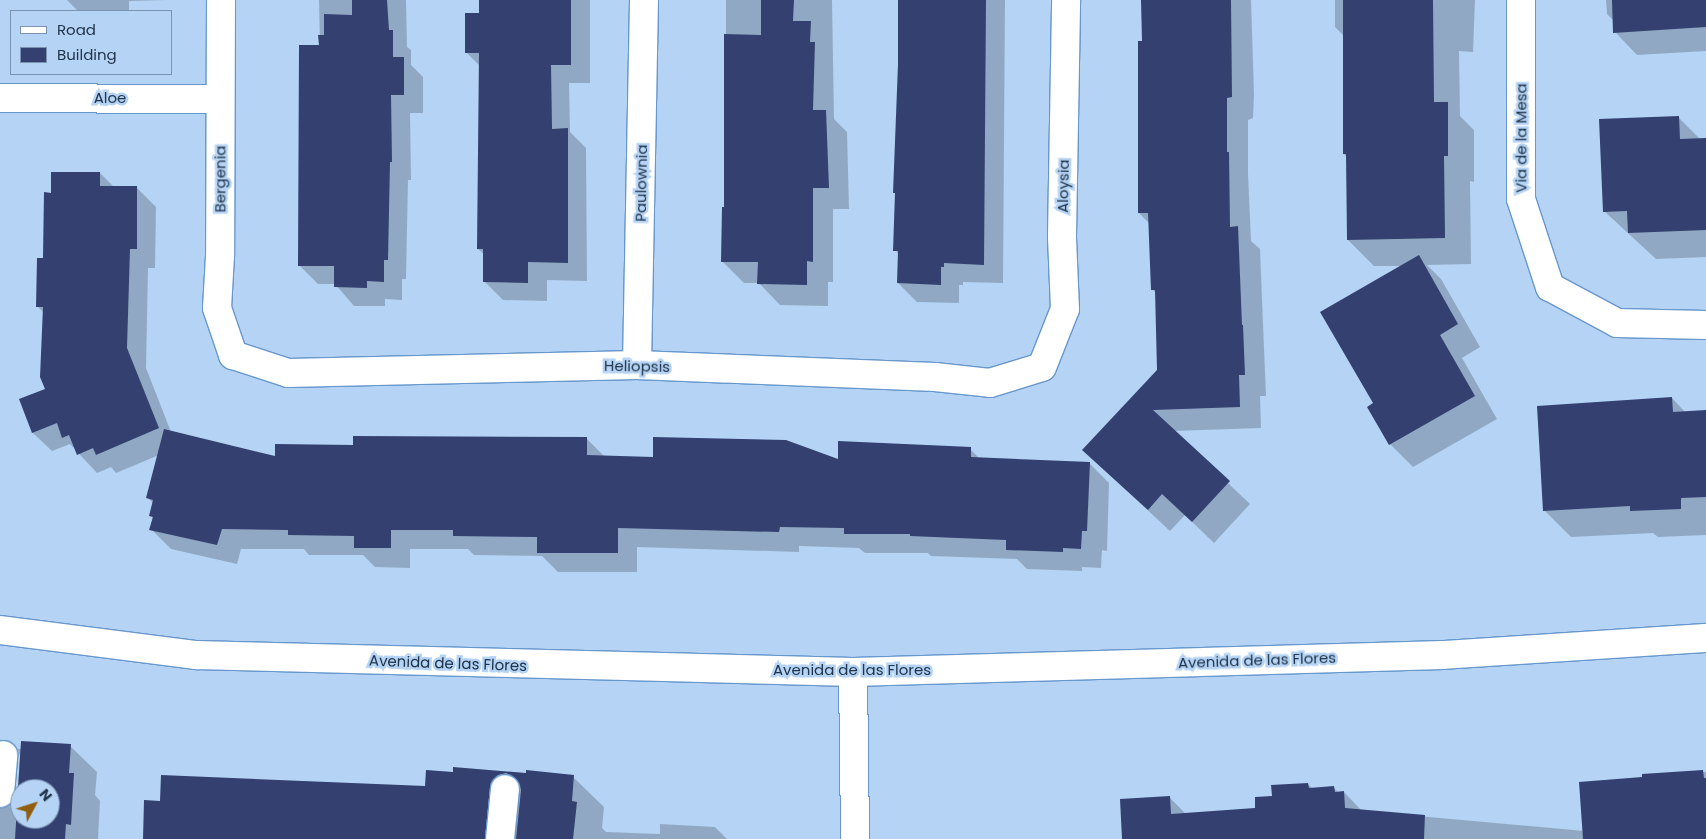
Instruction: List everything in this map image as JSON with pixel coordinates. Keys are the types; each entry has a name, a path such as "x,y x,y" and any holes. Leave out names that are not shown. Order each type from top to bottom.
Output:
{"street":[{"name":"Bergenia","path":"222,0 220,256 217,308 232,355"},
{"name":"Paulownia","path":"638,365 644,0"},
{"name":"Aloysia","path":"1042,367 1065,309 1062,236 1066,0"},
{"name":"Via de la Mesa","path":"1521,0 1521,200 1550,287 1616,323 1706,324"},
{"name":"Aloe","path":"0,98 220,99"},
{"name":"Heliopsis","path":"232,355 288,373 638,365 925,377 990,383 1042,367"},
{"name":"Avenida de las Flores","path":"0,630 196,655 853,672 1443,655 1706,638"},
{"path":"853,672 855,839"},
{"path":"0,792 3,755"},
{"path":"500,839 505,788"}],"building":[{"path":"352,0 387,0 389,30 393,30 393,57 404,57 404,95 391,95 392,162 390,162 388,260 384,260 384,282 367,281 367,288 334,287 334,266 298,266 299,45 319,45 318,35 324,35 324,14 352,15"},
{"path":"479,0 571,0 571,65 551,65 552,129 568,128 568,263 528,262 528,283 483,282 483,249 477,249 479,53 465,53 465,13 479,13"},
{"path":"761,0 794,0 793,21 811,21 810,42 815,42 813,110 826,110 829,188 813,188 813,262 807,261 807,285 757,284 758,262 721,262 722,207 724,207 724,34 761,35"},
{"path":"898,0 986,0 984,265 944,263 944,267 941,267 941,285 897,283 898,251 893,251 895,193 893,193 898,64"},
{"path":"1141,0 1231,0 1232,97 1227,98 1227,152 1229,152 1230,227 1238,226 1245,375 1239,375 1240,407 1153,410 1230,481 1192,522 1162,494 1148,510 1082,450 1157,370 1155,290 1151,290 1148,213 1138,213 1138,41 1142,41"},
{"path":"1343,0 1433,0 1434,102 1448,102 1448,156 1444,156 1445,238 1347,240 1346,154 1343,154"},
{"path":"1612,0 1706,0 1706,27 1613,33"},
{"path":"1679,116 1680,139 1706,138 1706,230 1628,233 1627,211 1603,212 1599,119"},
{"path":"51,172 100,172 100,186 137,186 137,249 130,249 127,348 159,428 96,455 93,448 77,455 69,435 62,438 57,423 32,433 19,399 45,389 40,377 43,307 36,307 37,258 43,258 44,192 51,193"},
{"path":"1419,255 1458,324 1440,335 1475,396 1389,445 1367,407 1373,403 1320,312"},
{"path":"1672,397 1673,412 1706,410 1706,497 1681,498 1681,509 1630,511 1630,506 1543,511 1537,406"},
{"path":"164,429 275,456 275,444 353,445 353,436 587,437 587,455 653,457 653,437 786,440 838,459 838,441 971,447 971,457 1090,462 1087,531 1082,531 1081,549 1063,548 1063,552 1006,550 1006,540 910,536 910,534 844,534 844,528 780,527 779,532 618,528 618,553 537,553 537,537 453,536 453,530 391,530 391,548 354,548 354,536 288,535 288,530 222,529 217,545 149,530 153,517 149,516 153,500 146,498"},
{"path":"21,741 71,744 69,773 74,773 71,825 66,824 65,839 15,839 16,829 60,829 60,779 19,779"},
{"path":"453,767 526,773 526,770 574,775 572,801 577,802 573,839 516,839 521,790 519,783 514,777 506,773 498,775 490,787 485,839 143,839 144,800 160,801 161,775 425,786 426,770 453,772"},
{"path":"1703,770 1704,778 1706,778 1706,839 1583,839 1579,782 1642,777 1642,774"},
{"path":"1308,783 1309,788 1334,786 1335,792 1344,791 1345,808 1425,815 1424,839 1122,839 1120,799 1170,796 1171,814 1255,808 1255,797 1272,796 1271,785"}]}
